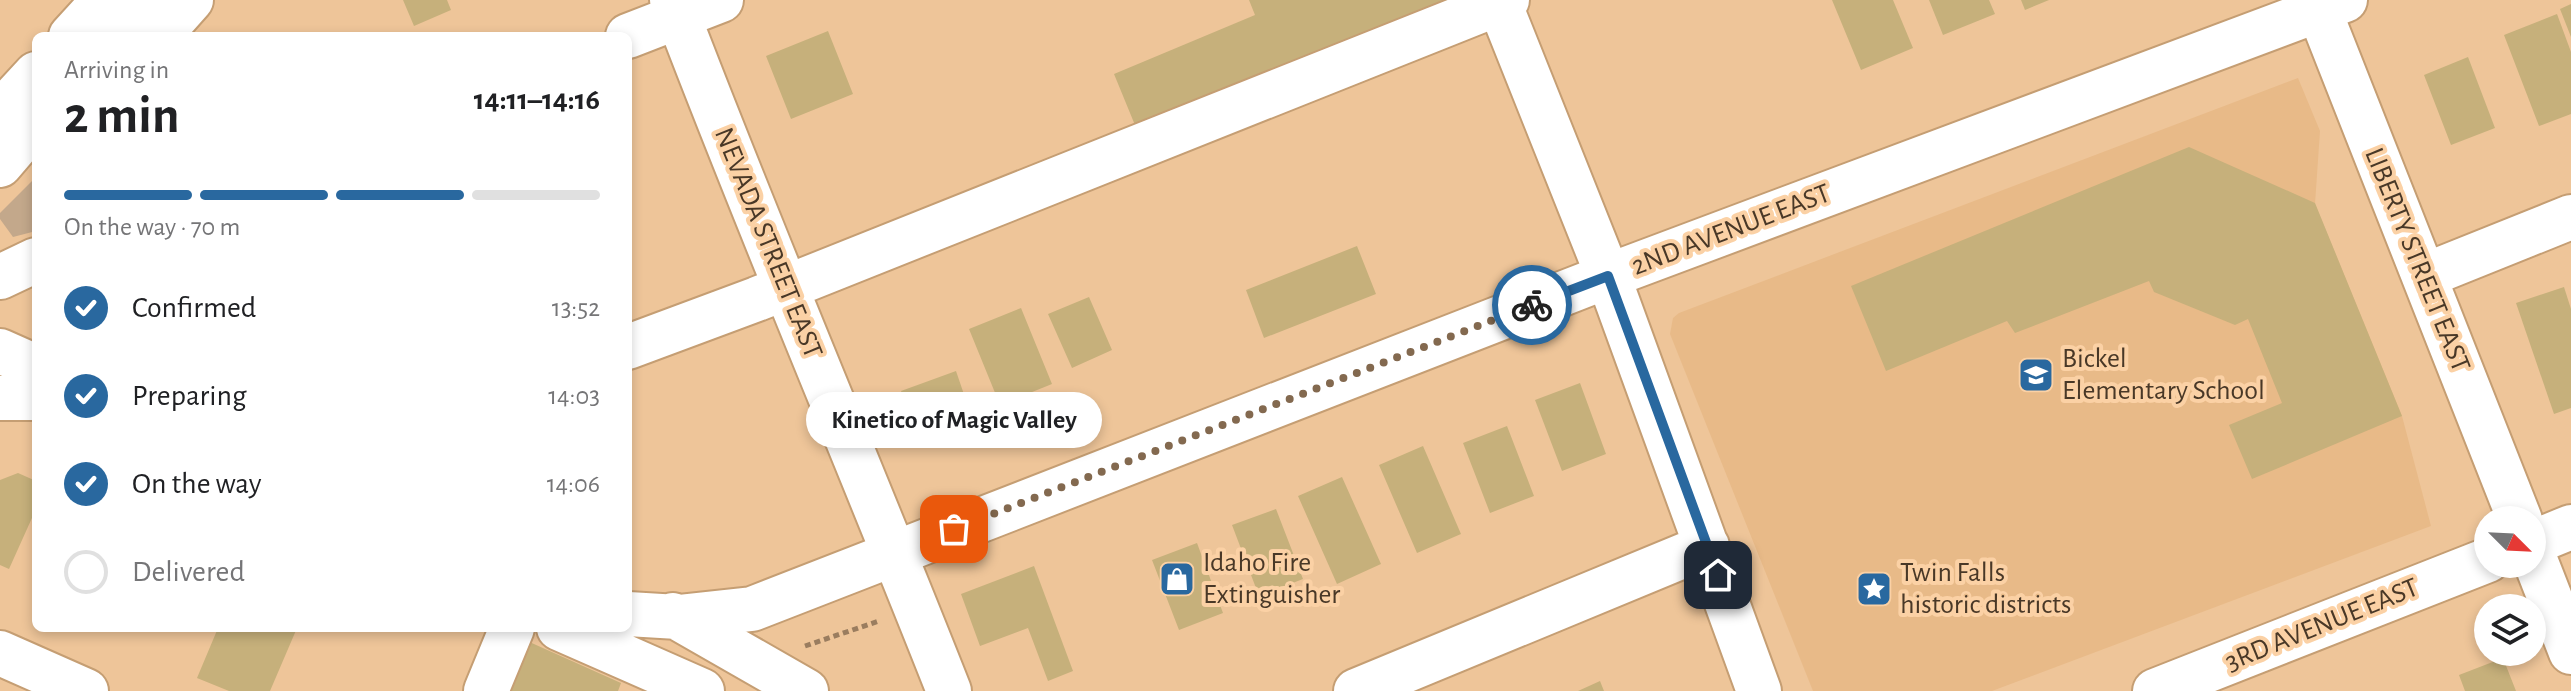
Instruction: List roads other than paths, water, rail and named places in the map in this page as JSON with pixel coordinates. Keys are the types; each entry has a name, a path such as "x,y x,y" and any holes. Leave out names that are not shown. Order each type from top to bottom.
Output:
{"street":[{"path":"75,32 104,0"},
{"path":"119,32 148,0"},
{"path":"163,32 191,0"},
{"path":"632,34 675,8 721,0"},
{"path":"632,345 784,288 1502,1 1608,276 1759,691"},
{"name":"2ND AVENUE EAST","path":"632,614 678,617 740,627 895,552 2326,3"},
{"name":"LIBERTY STREET EAST","path":"2326,3 2424,276 2514,506"},
{"name":"NEVADA STREET EAST","path":"675,8 784,288 895,552 949,691"},
{"path":"0,113 32,78"},
{"path":"0,165 32,128"},
{"path":"2424,276 2571,217"},
{"path":"0,277 32,262"},
{"path":"0,351 32,365"},
{"path":"0,398 32,398"},
{"path":"2546,537 2571,527"},
{"path":"1356,691 1707,546"},
{"name":"3RD AVENUE EAST","path":"2155,691 2474,566"},
{"path":"2542,578 2571,652"},
{"path":"632,594 678,617"},
{"path":"568,632 699,691 740,627 806,691"},
{"path":"486,691 510,632"},
{"path":"0,653 86,691"}],"place":[{"name":"Bickel Elementary School","path":"2036,375"},
{"name":"Kinetico of Magic Valley","path":"954,529"},
{"name":"Idaho Fire Extinguisher","path":"1177,579"},
{"name":"Twin Falls historic districts","path":"1874,589"}]}
